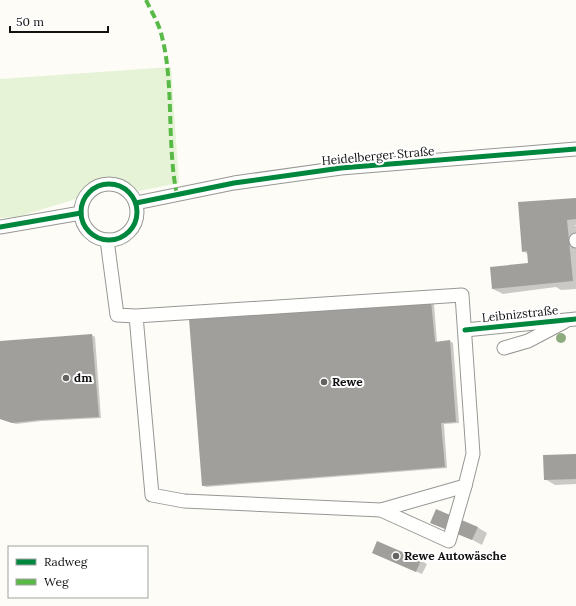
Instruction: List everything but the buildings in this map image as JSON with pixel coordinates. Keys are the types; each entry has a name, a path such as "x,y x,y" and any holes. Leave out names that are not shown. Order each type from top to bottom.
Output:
{"street":[{"name":"Heidelberger Straße","path":"136,203 234,183 341,168 576,149"},
{"path":"104,185 117,185 126,189 132,195 136,203 138,212 136,222 131,231 124,237 114,240 107,240 96,237 88,231 83,223 81,213 82,204 86,196 92,190 104,185"},
{"path":"0,227 81,213"},
{"path":"107,240 117,315 136,316 462,295 473,454 449,541 381,510"},
{"path":"136,316 152,495 184,501 381,510 465,486"},
{"path":"504,348 528,341 572,319"},
{"name":"Leibnizstraße","path":"465,330 572,319"}],"green space":[{"path":"171,67 179,183 139,191 122,180 110,178 99,180 89,185 76,199 17,217 0,218 0,79"}],"marked path":[{"path":"146,0 160,29 165,52 168,72 172,154 177,195"}],"cycle path":[{"path":"136,203 234,183 341,168 576,149"},
{"path":"104,184 114,184 129,192 135,201 137,212 135,223 129,232 114,240 104,240 93,235 86,228 81,217 81,207 86,196 93,189 104,184"},
{"path":"0,227 81,213"},
{"path":"465,330 576,319"}],"place":[{"name":"dm","path":"66,378"},
{"name":"Rewe","path":"324,382"},
{"name":"Rewe Autowäsche","path":"396,556"}]}
